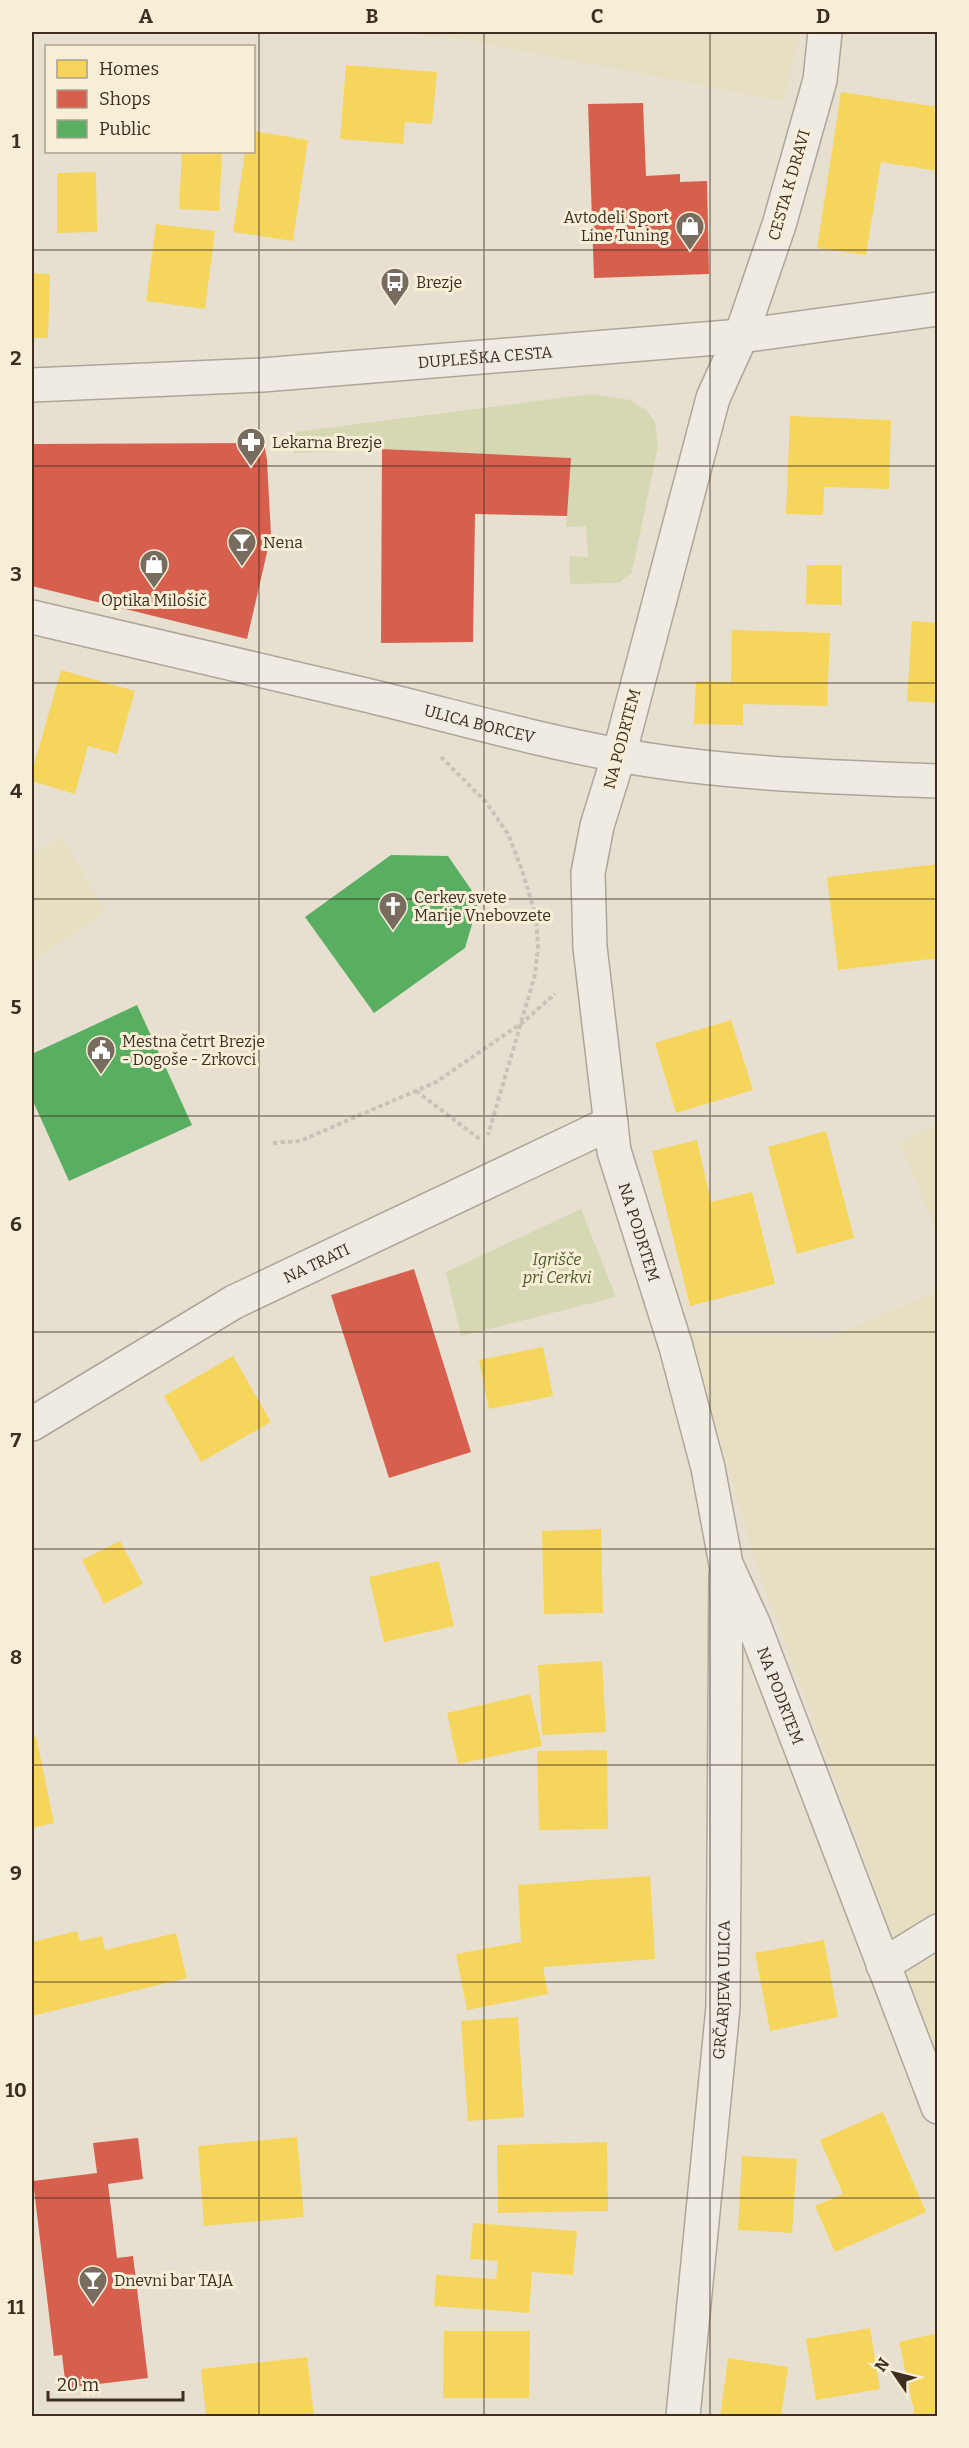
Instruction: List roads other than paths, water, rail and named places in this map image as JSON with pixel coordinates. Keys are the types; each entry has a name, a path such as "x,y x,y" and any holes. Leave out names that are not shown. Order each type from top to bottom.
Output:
{"street":[{"name":"CESTA K DRAVI","path":"741,336 779,225 816,91 825,32"},
{"name":"DUPLEŠKA CESTA","path":"32,385 262,375 741,336 938,309"},
{"name":"NA PODRTEM","path":"741,336 713,398 619,755 597,826 588,873 590,947 614,1151 676,1347 708,1468 726,1564 753,1623 938,2107"},
{"name":"ULICA BORCEV","path":"32,617 619,755 705,768 938,781"},
{"name":"NA TRATI","path":"32,1424 234,1302 611,1123"},
{"name":"GRČARJEVA ULICA","path":"683,2416 723,2007 726,1564"},
{"path":"883,1965 938,1931"}],"place":[{"name":"Avtodeli Sport Line Tuning","path":"690,252"},
{"name":"Brezje","path":"395,308"},
{"name":"Lekarna Brezje","path":"251,468"},
{"name":"Nena","path":"242,568"},
{"name":"Optika Milošič","path":"154,590"},
{"name":"Cerkev svete Marije Vnebovzete","path":"393,932"},
{"name":"Mestna četrt Brezje - Dogoše - Zrkovci","path":"101,1076"},
{"name":"Dnevni bar TAJA","path":"93,2306"}],"park label":[{"name":"Igrišče pri Cerkvi","path":"557,1268"}]}
